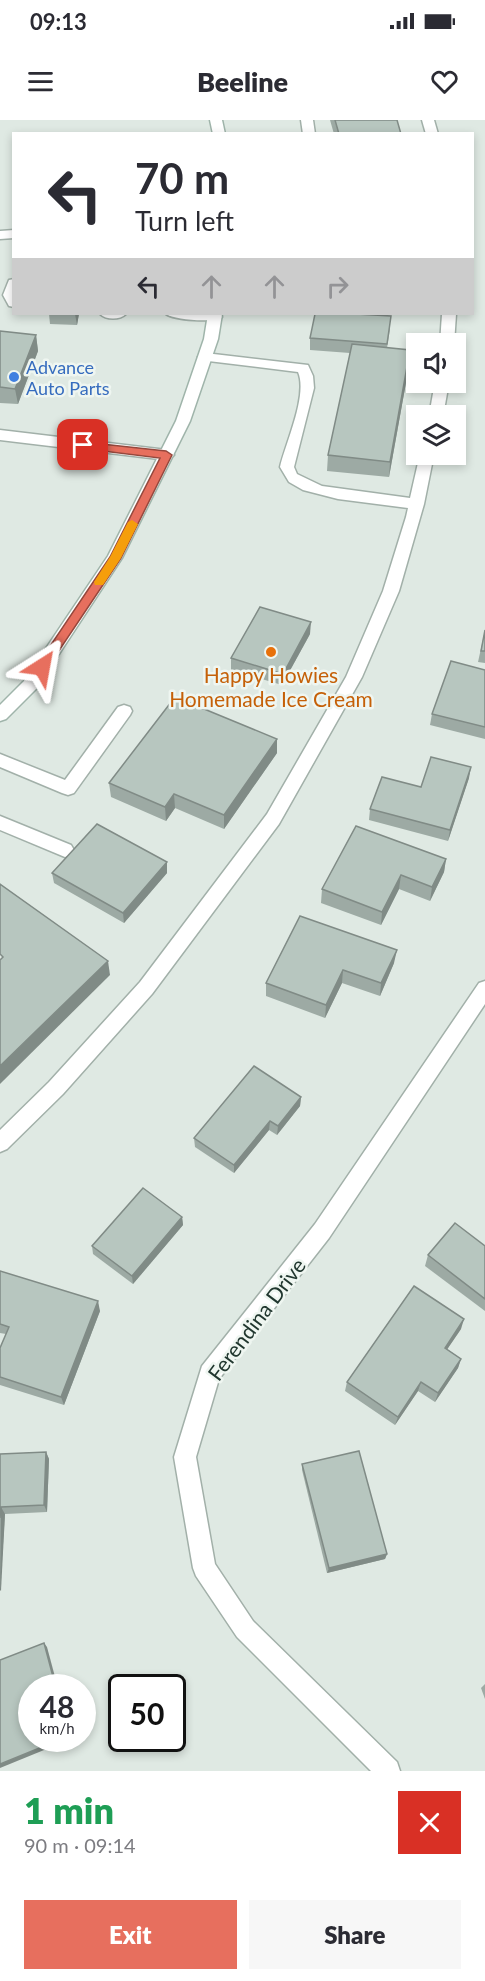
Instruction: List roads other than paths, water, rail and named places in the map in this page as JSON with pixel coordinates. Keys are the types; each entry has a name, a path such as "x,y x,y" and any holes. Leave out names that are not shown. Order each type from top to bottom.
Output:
{"main road":[{"path":"0,715 30,685 115,558 183,421 205,357 215,315"},
{"path":"448,333 449,315"},
{"path":"205,357 303,368 307,372 307,391 287,467 294,480 336,492 417,504"},
{"path":"0,435 166,455"},
{"path":"0,1143 56,1088 146,988 273,819 354,677 392,591 417,504 425,465"},
{"path":"0,760 68,788 124,711"},
{"path":"0,823 65,850"},
{"name":"Ferendina Drive","path":"388,1771 244,1629 204,1568 185,1457 210,1373 322,1232 485,989"}],"place":[{"name":"Advance Auto Parts","path":"14,377"},
{"name":"Happy Howies Homemade Ice Cream","path":"271,652"}]}
